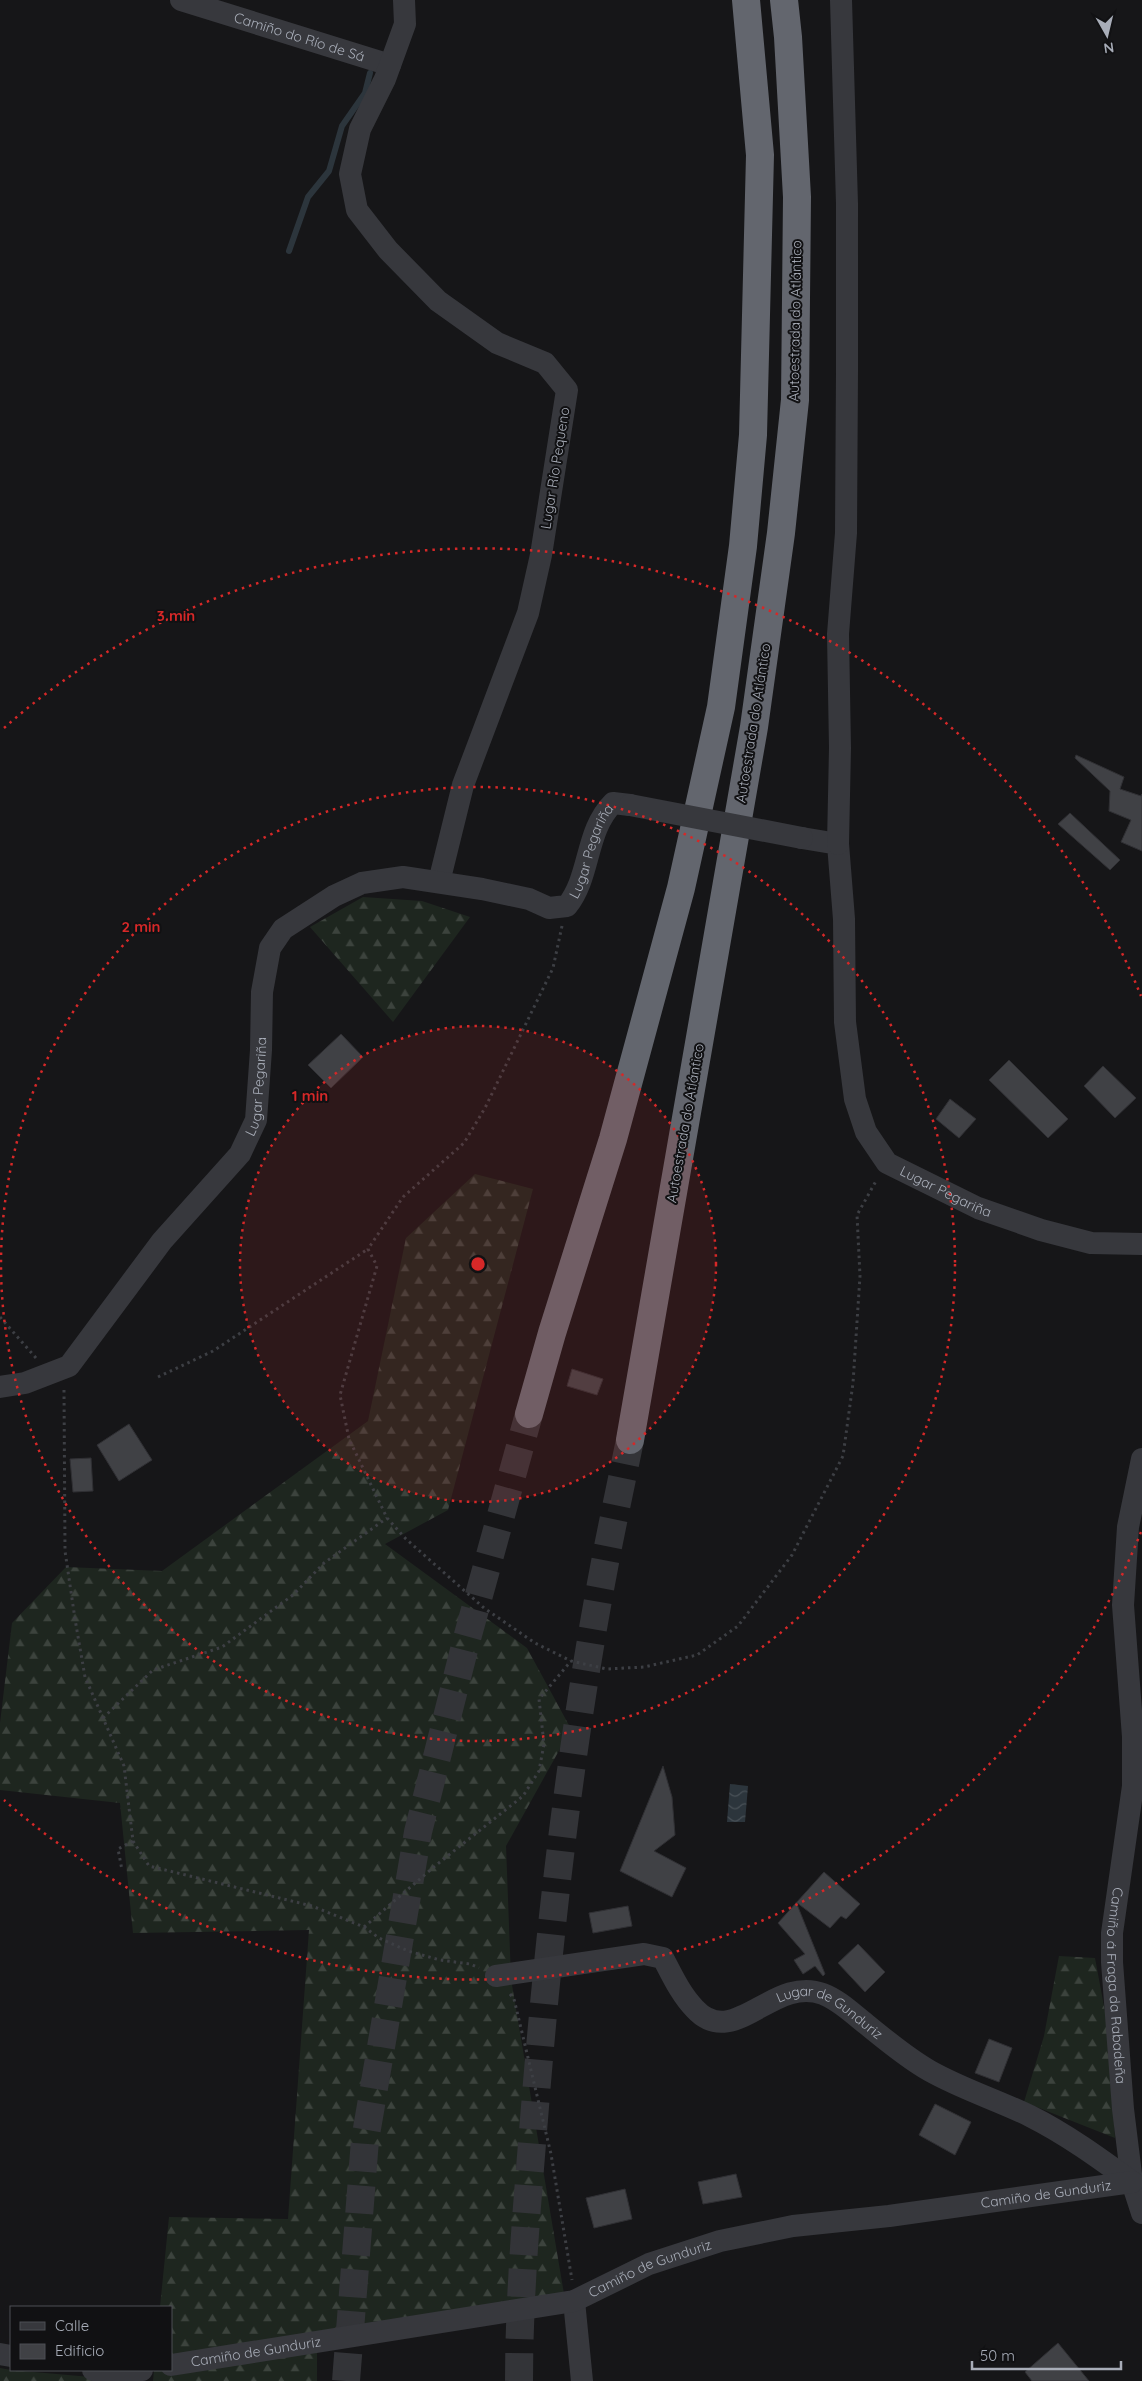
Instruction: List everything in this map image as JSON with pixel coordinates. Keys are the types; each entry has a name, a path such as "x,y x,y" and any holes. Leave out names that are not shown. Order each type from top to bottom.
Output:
{"highway":[{"path":"529,1414 552,1333 613,1139 671,927 722,707 743,546 753,434 760,155 746,0"},
{"name":"Autoestrada do Atlántico","path":"630,1440 754,728 782,523 795,400 797,197 788,37 784,0"}],"street":[{"name":"Camiño do Río de Sá","path":"181,0 390,64"},
{"name":"Lugar Río Pequeno","path":"404,0 404,24 385,78 360,129 350,174 357,210 388,250 438,301 497,343 546,363 567,390 541,555 528,613 462,785 439,882"},
{"path":"838,844 840,748 838,634 846,533 848,326 841,0"},
{"name":"Lugar Pegariña","path":"0,1387 25,1383 68,1366 162,1241 240,1154 256,1120 261,1058 262,992 270,948 283,929 334,896 362,883 403,877 529,899 549,908 567,906 576,895 596,826 604,812 613,803 838,844 844,919 845,1022 855,1099 866,1132 887,1163 978,1208 1041,1230 1091,1243 1142,1244"},
{"name":"Camiño á Fraga da Rabadeña","path":"1142,1459 1128,1528 1123,1605 1133,1737 1133,1786 1112,1933 1112,1962 1132,2097 1132,2182 1142,2213"},
{"name":"Lugar de Gunduriz","path":"496,1976 624,1957 655,1955 663,1958 695,2010 719,2022 732,2022 793,1991 808,1990 824,1994 844,2006 900,2053 931,2072 1030,2116 1088,2150 1132,2182"},
{"name":"Camiño de Gunduriz","path":"172,2365 574,2301 648,2264 720,2241 793,2226 889,2216 1132,2182"},
{"path":"574,2301 582,2381"},
{"path":"102,2371 126,2371"}],"path":[{"path":"158,1377 212,1351 368,1249 403,1196 464,1143 485,1108 552,968 567,906"},
{"path":"368,1249 377,1266 340,1395 349,1439 387,1518 406,1539 484,1608 535,1643 570,1661 607,1669 644,1667 697,1655 738,1626 792,1555 843,1456 853,1383 860,1276 857,1215 887,1163"},
{"path":"0,1317 30,1350 47,1375"},
{"path":"68,1366 64,1381 65,1552 85,1677 124,1766 133,1841 150,1866 312,1906 364,1927 379,1938 408,1951 440,1960 470,1964 496,1976 514,2000 551,2154 574,2301"},
{"path":"103,1718 153,1670 222,1647 293,1595 324,1563 387,1518"},
{"path":"364,1927 435,1866 522,1796 540,1771 544,1744 539,1699 570,1661"},
{"path":"122,1870 118,1849 133,1841"}],"green space":[{"path":"363,897 422,901 470,917 393,1022 310,927"},
{"path":"475,1174 533,1189 448,1510 385,1544 527,1648 571,1729 506,1846 511,1979 564,2294 317,2338 317,2381 153,2381 154,2371 172,2371 172,2306 160,2306 169,2217 288,2219 309,1930 133,1933 120,1803 0,1790 0,1723 12,1623 66,1567 162,1571 368,1421 406,1238"},
{"path":"1059,1956 1095,1958 1109,2033 1115,2138 1024,2102 1044,2036"},
{"path":"0,2368 10,2371 136,2381 0,2381"}],"water":[{"path":"730,1784 748,1786 745,1822 727,1822"}],"building":[{"path":"1076,755 1124,777 1120,789 1141,796 1142,794 1142,851 1121,842 1131,820 1109,811 1110,791 1075,758"},
{"path":"1070,813 1120,860 1110,870 1058,824"},
{"path":"341,1034 363,1057 331,1088 308,1065"},
{"path":"1009,1060 1068,1119 1048,1138 989,1080"},
{"path":"1103,1066 1136,1098 1115,1118 1084,1086"},
{"path":"950,1099 976,1119 959,1138 936,1119"},
{"path":"572,1369 603,1379 597,1395 567,1386"},
{"path":"129,1424 152,1460 119,1481 97,1445"},
{"path":"91,1458 93,1491 73,1492 70,1459"},
{"path":"663,1766 672,1797 675,1835 654,1851 686,1868 672,1897 620,1871"},
{"path":"824,1872 860,1904 846,1919 841,1916 830,1928 797,1902"},
{"path":"796,1903 825,1974 823,1976 815,1966 803,1974 794,1960 805,1954 778,1923"},
{"path":"628,1906 632,1926 593,1933 589,1913"},
{"path":"858,1944 885,1972 865,1992 838,1963"},
{"path":"989,2039 1012,2048 999,2082 975,2073"},
{"path":"935,2104 971,2122 955,2155 919,2135"},
{"path":"736,2174 742,2197 703,2204 698,2182"},
{"path":"625,2189 632,2219 594,2228 586,2198"},
{"path":"1058,2343 1089,2381 1032,2381 1025,2372"}],"waterway":[{"path":"289,251 308,197 329,171 342,126 365,93 370,73"}],"tunnel":[{"path":"346,2381 365,2140 418,1832 466,1642 529,1414"},
{"path":"519,2381 522,2283 529,2184 546,1986 560,1853 589,1655 607,1552 630,1440"}]}
